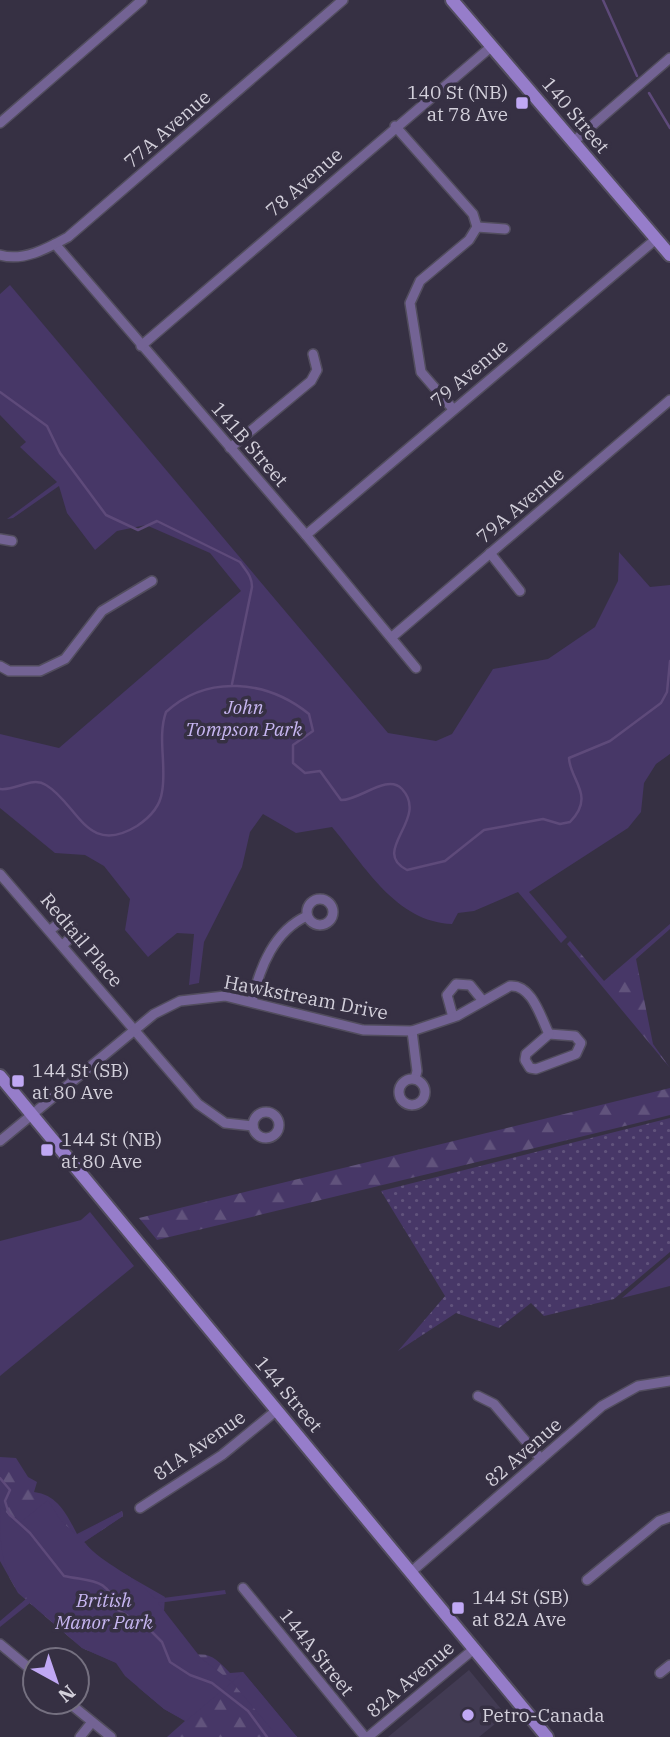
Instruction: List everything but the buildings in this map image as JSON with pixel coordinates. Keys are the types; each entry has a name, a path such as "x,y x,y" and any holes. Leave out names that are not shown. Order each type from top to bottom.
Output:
{"main road":[{"name":"140 Street","path":"452,0 670,256"},
{"name":"144 Street","path":"0,1076 547,1737"}],"street":[{"path":"0,123 142,0"},
{"name":"77A Avenue","path":"0,255 19,257 68,237 343,0"},
{"name":"78 Avenue","path":"141,345 395,126 492,47"},
{"path":"573,142 670,58"},
{"path":"395,126 473,214 477,227 469,240 420,281 410,303 421,372 453,409"},
{"path":"477,227 505,229"},
{"name":"79 Avenue","path":"306,534 656,239"},
{"name":"141B Street","path":"55,244 306,534 416,668"},
{"path":"230,448 311,381 317,370 313,354"},
{"name":"79A Avenue","path":"392,637 670,400"},
{"path":"0,539 12,541"},
{"path":"490,554 520,591"},
{"path":"0,666 9,671 40,671 65,659 102,611 152,581"},
{"name":"Redtail Place","path":"0,874 209,1114 225,1123 253,1126"},
{"path":"251,1001 271,947 292,923 307,916"},
{"path":"50,930 62,921 71,923 73,935 63,945"},
{"path":"453,1017 447,995 456,984 470,985 483,1001"},
{"name":"Hawkstream Drive","path":"0,1141 168,1005 191,998 225,996 363,1030 412,1031 453,1017 510,986 519,985 527,990 549,1034"},
{"path":"412,1031 417,1071 415,1079"},
{"path":"549,1034 575,1036 579,1040 580,1049 548,1065 530,1068 525,1060 526,1054 549,1034"},
{"name":"82 Avenue","path":"411,1572 616,1396 645,1384 670,1381"},
{"path":"478,1396 494,1404 541,1459"},
{"name":"81A Avenue","path":"140,1508 219,1457 276,1410"},
{"path":"587,1580 659,1521 670,1517"},
{"name":"144A Street","path":"243,1588 367,1737"},
{"path":"0,1644 21,1661"},
{"name":"82A Avenue","path":"367,1737 475,1648"},
{"path":"660,1673 670,1664"},
{"path":"85,1716 111,1737"},
{"path":"80,1737 92,1722"}],"shaded area":[{"path":"469,1670 506,1715 479,1737 388,1737"}],"green space":[{"name":"John Tompson Park","path":"10,285 388,733 436,741 452,734 493,669 548,659 595,627 618,581 619,552 650,587 670,585 670,754 656,764 644,783 641,812 628,828 529,892 567,937 561,943 518,892 474,911 458,913 452,924 432,921 398,903 383,889 332,827 296,833 263,814 250,832 242,867 204,942 199,983 189,985 194,934 177,933 148,957 125,930 130,899 104,866 85,855 55,853 0,808 0,734 59,748 241,591 210,553 146,525 117,531 95,550 67,513 59,486 13,518 7,519 57,482 20,447 26,442 0,415 0,294"},
{"path":"670,924 670,929 636,959 653,1044 670,1068 567,944 570,941 604,981"},
{"path":"670,1088 670,1115 666,1116 157,1240 139,1218"},
{"path":"670,1118 670,1252 614,1299 544,1316 531,1303 499,1328 456,1313 398,1351 445,1296 381,1191"},
{"path":"90,1212 134,1266 0,1376 0,1241 81,1220"},
{"path":"670,1257 670,1286 622,1298"},
{"name":"British Manor Park","path":"0,1457 16,1458 28,1477 37,1482 34,1492 56,1502 77,1534 122,1511 123,1516 84,1542 97,1558 165,1597 164,1611 192,1656 209,1656 230,1673 243,1672 297,1737 167,1737 185,1721 164,1709 139,1688 131,1675 117,1663 91,1652 91,1646 80,1646 18,1593 0,1561"},
{"name":"British Manor Park","path":"48,1500 61,1521 77,1535 122,1511 123,1516 84,1542 155,1599 225,1590 226,1594 158,1603 201,1658 232,1682 186,1721 164,1709 125,1676 116,1663 91,1652 91,1646 80,1646 30,1603 0,1627 0,1621 27,1598 11,1580 3,1558 0,1505 17,1525"},
{"path":"243,1672 297,1737 278,1737 232,1682"}],"waterway":[{"path":"603,0 637,76"},
{"path":"649,93 670,128"},
{"path":"0,392 47,426 60,453 106,515 138,530 157,521 240,562 250,577 252,587 232,684"},
{"path":"0,789 41,783 57,793 94,832 120,834 141,823 159,803 163,782 162,732 166,712 182,700 218,687 256,688 275,694 309,714 313,731 293,745 293,763 305,773 320,771 341,800 389,784 402,789 409,800 409,812 394,854 397,862 407,870 445,861 484,830 543,819 560,824 570,822 581,804 581,796 569,758 610,741 661,703 667,692 670,661"},
{"path":"0,1478 10,1490 5,1501 9,1514 30,1533 64,1576 104,1586 118,1610 147,1627 162,1642 170,1662 190,1675 212,1683 248,1711 267,1737"}],"place":[{"name":"140 St (NB) at 78 Ave","path":"522,103"},
{"name":"144 St (SB) at 80 Ave","path":"18,1081"},
{"name":"144 St (NB) at 80 Ave","path":"47,1150"},
{"name":"144 St (SB) at 82A Ave","path":"458,1608"},
{"name":"Petro-Canada","path":"468,1715"}]}
